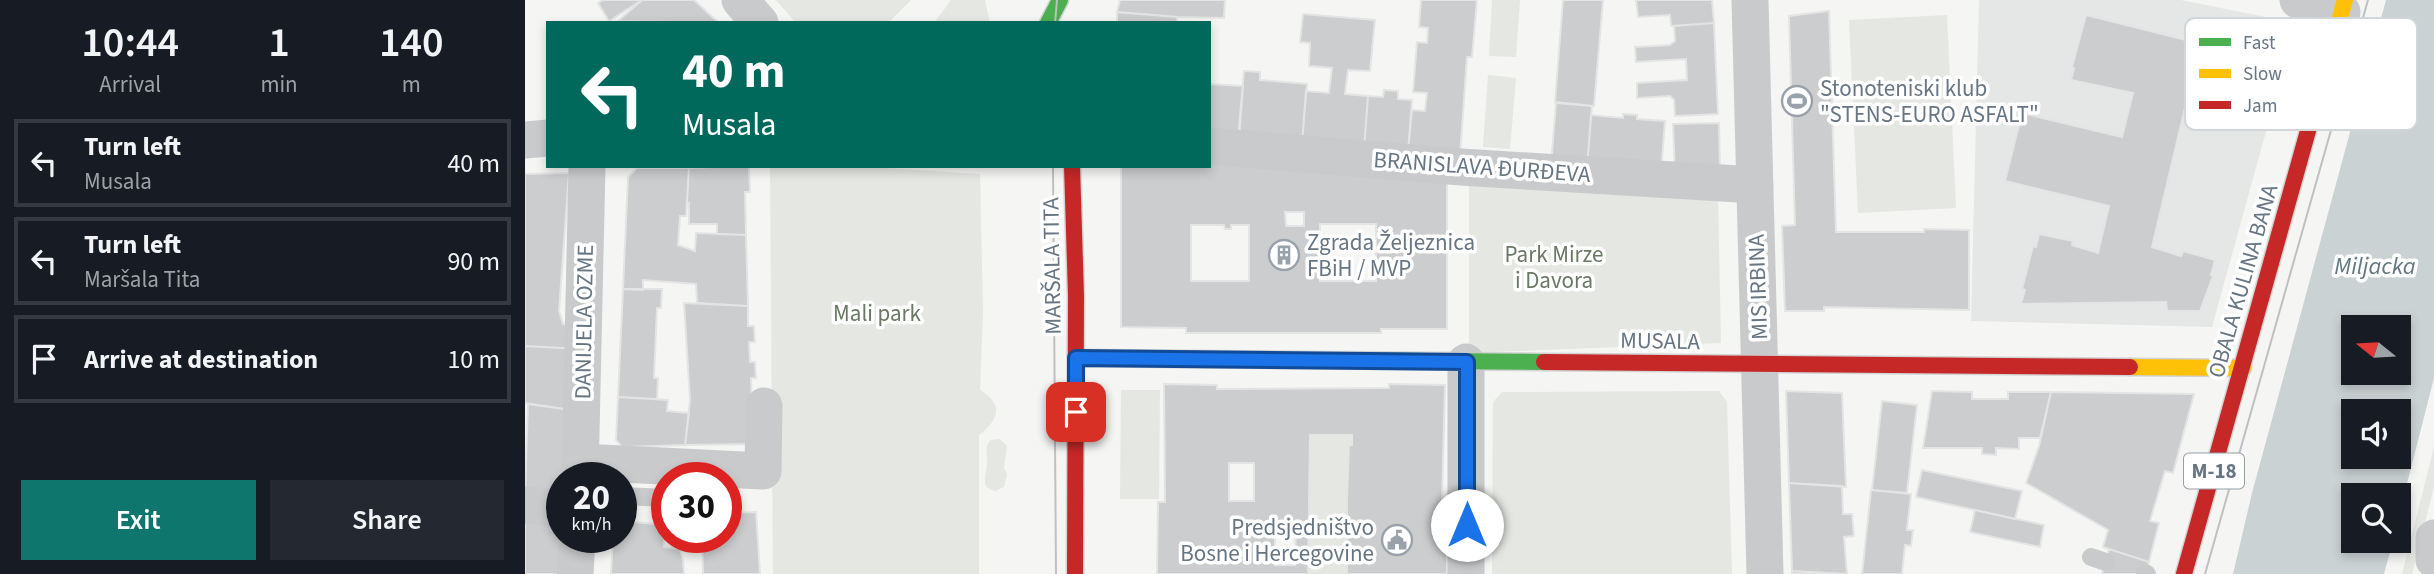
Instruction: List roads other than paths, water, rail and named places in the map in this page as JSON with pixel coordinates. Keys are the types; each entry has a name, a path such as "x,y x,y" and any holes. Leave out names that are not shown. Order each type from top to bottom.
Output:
{"street":[{"path":"740,0 758,21"},
{"name":"MIS IRBINA","path":"1750,0 1765,574"},
{"path":"2298,0 2344,6"},
{"path":"1050,21 1069,4"},
{"name":"OBALA KULINA BANA","path":"2185,574 2309,130"},
{"path":"525,139 546,138"},
{"name":"BRANISLAVA ĐURĐEVA","path":"1211,146 1461,167 1755,185"},
{"name":"DANIJELA OZME","path":"580,462 587,168"},
{"name":"MARŠALA TITA","path":"1072,168 1076,358 1075,574"},
{"name":"MUSALA","path":"1076,358 2243,368"},
{"path":"1467,362 1467,574"},
{"path":"637,470 763,471 764,405"},
{"path":"525,505 546,507"},
{"path":"2434,538 2434,560"},
{"path":"575,574 576,553"}],"water":[{"name":"Miljacka","path":"2386,0 2434,0 2434,378 2411,468 2411,399 2341,399 2341,469 2411,469 2407,483 2341,483 2341,553 2390,553 2384,574 2233,574 2252,493 2351,130 2417,130 2417,18 2381,18"}],"tram line":[{"path":"1055,21 1057,0"},
{"path":"2363,18 2368,0"},
{"path":"2205,574 2331,130"},
{"path":"1053,168 1056,574"}],"place":[{"name":"Stonoteniski klub \"STENS-EURO ASFALT\"","path":"1797,101"},
{"name":"Zgrada Željeznica FBiH / MVP","path":"1284,255"},
{"name":"Predsjedništvo Bosne i Hercegovine","path":"1397,540"}],"park label":[{"name":"Park Mirze i Davora","path":"1554,267"},
{"name":"Mali park","path":"877,313"}]}
